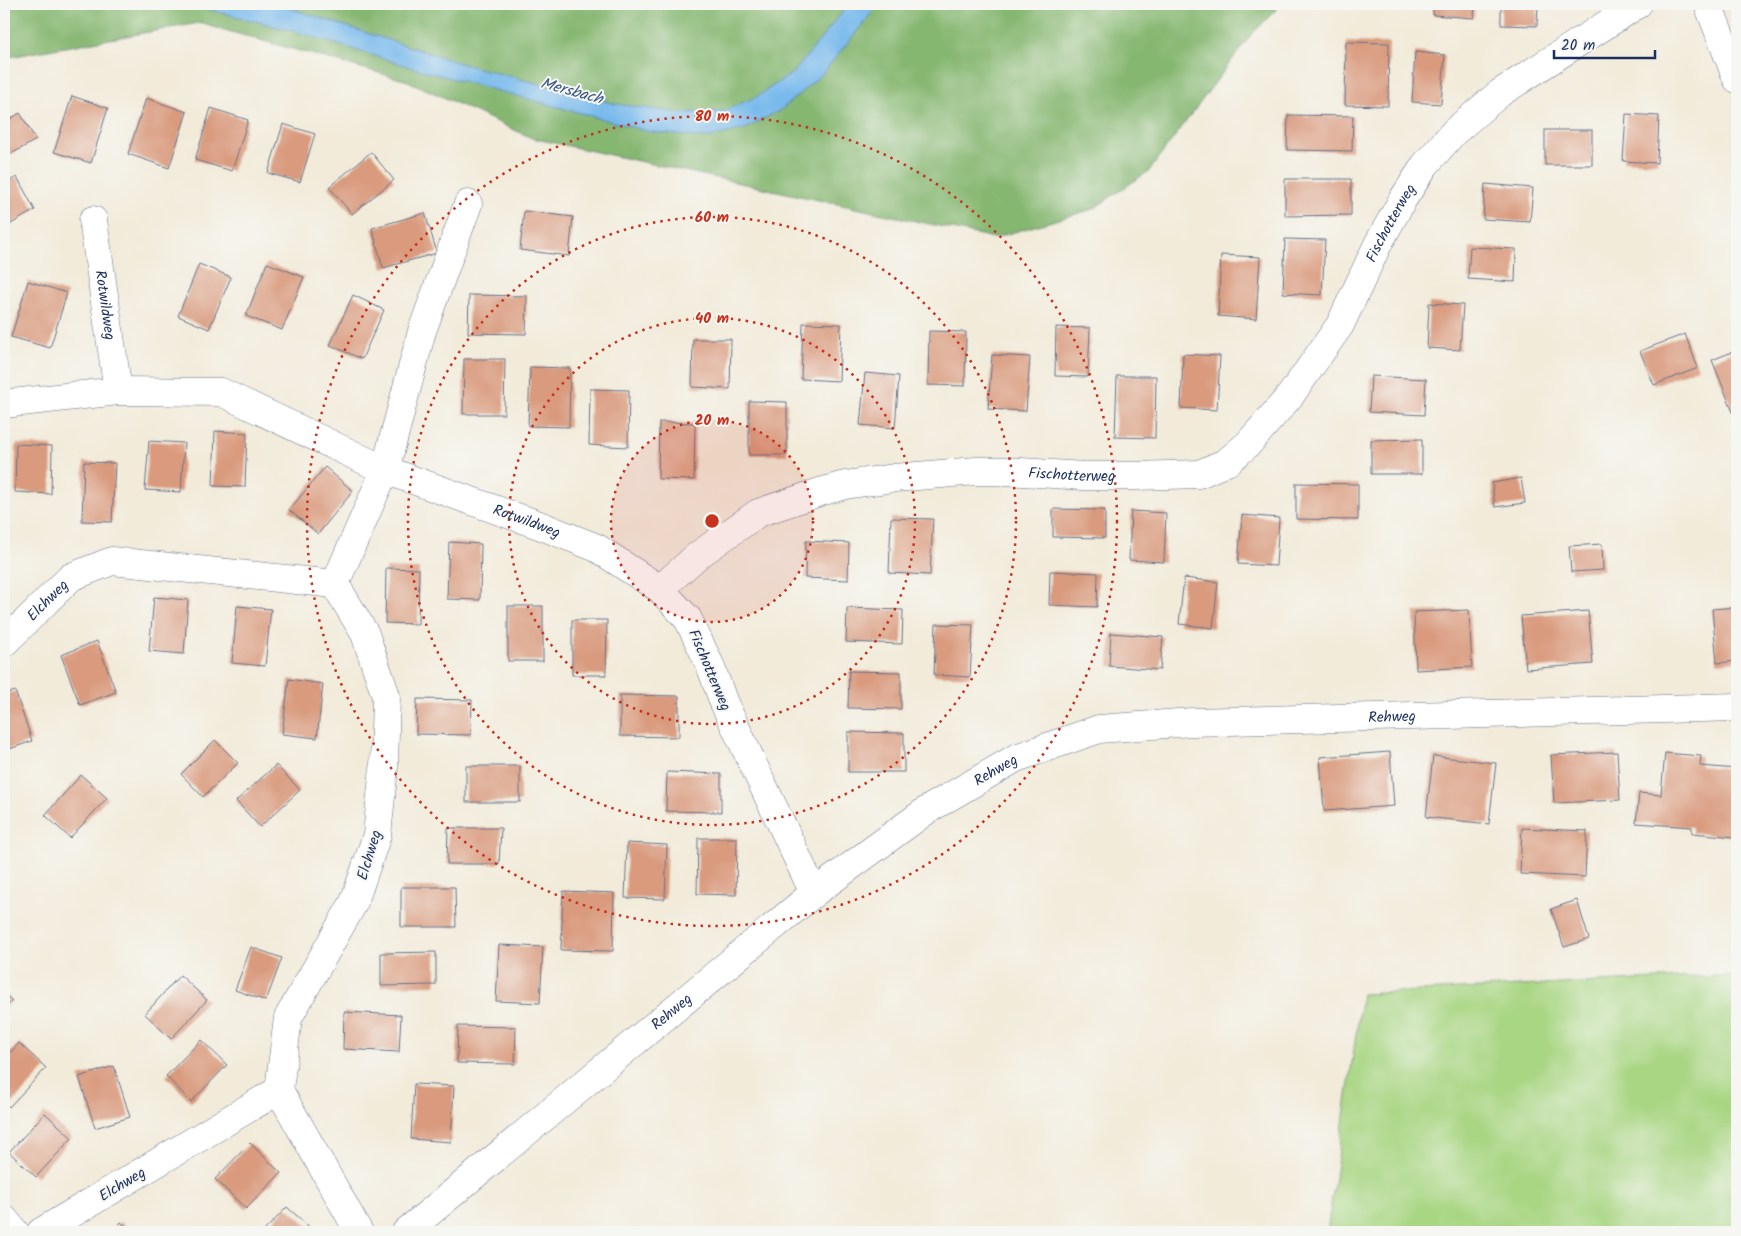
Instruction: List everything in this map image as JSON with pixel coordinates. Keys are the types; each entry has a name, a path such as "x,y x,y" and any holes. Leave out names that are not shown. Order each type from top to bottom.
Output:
{"street":[{"name":"Fischotterweg","path":"814,892 724,702 710,665 688,618 660,589 697,556 758,512 845,486 894,478 976,471 1084,476 1199,474 1227,462 1248,444 1290,396 1340,325 1378,244 1403,199 1425,165 1454,132 1500,93 1638,4"},
{"path":"1708,4 1737,79"},
{"path":"335,584 385,470 422,331 468,204"},
{"name":"Rotwildweg","path":"94,220 118,391"},
{"name":"Rotwildweg","path":"4,404 118,391 221,392 385,470 540,525 597,548 660,589"},
{"name":"Elchweg","path":"4,643 71,577 112,561 335,584 365,634 386,696 384,767 377,835 354,902 288,1018 279,1090 41,1232"},
{"name":"Rehweg","path":"406,1232 814,892 927,810 1016,758 1099,729 1202,721 1737,707"},
{"path":"279,1090 359,1232"},
{"path":"4,1219 15,1232"}],"green space":[{"path":"4,4 1282,4 1250,36 1149,171 1093,209 994,238 532,138 408,81 199,23 4,58"},
{"path":"1737,975 1737,1232 1327,1232 1362,994"}],"water":[{"path":"157,4 277,4 463,64 616,104 680,113 723,111 756,97 794,72 849,4 879,4 823,73 782,109 745,129 705,138 650,132 417,69 294,31 199,7"}],"building":[{"path":"1433,4 1475,4 1474,18 1433,15"},
{"path":"1501,4 1538,4 1537,26 1501,25"},
{"path":"1346,42 1389,43 1388,106 1345,105"},
{"path":"1415,52 1445,55 1441,104 1412,102"},
{"path":"72,96 108,108 91,163 54,152"},
{"path":"146,98 187,112 169,168 128,154"},
{"path":"211,108 248,120 232,171 195,160"},
{"path":"20,113 36,140 4,158 4,123"},
{"path":"1626,114 1659,116 1657,163 1623,161"},
{"path":"1288,115 1353,116 1352,151 1287,150"},
{"path":"283,124 315,134 300,182 268,173"},
{"path":"1545,130 1592,130 1592,165 1545,165"},
{"path":"371,152 394,180 352,214 329,187"},
{"path":"17,177 35,210 4,228 4,184"},
{"path":"1285,179 1351,179 1351,215 1285,216"},
{"path":"1485,184 1533,188 1530,222 1483,219"},
{"path":"524,211 573,217 569,256 520,250"},
{"path":"425,213 437,253 383,268 372,228"},
{"path":"1285,239 1325,240 1322,295 1283,293"},
{"path":"1470,247 1516,249 1515,282 1468,279"},
{"path":"1221,255 1260,257 1256,319 1218,316"},
{"path":"267,263 304,277 282,330 246,316"},
{"path":"199,264 231,277 209,329 178,316"},
{"path":"28,281 67,293 50,348 11,337"},
{"path":"353,295 384,310 362,359 330,345"},
{"path":"469,295 527,296 526,334 468,333"},
{"path":"1429,303 1463,305 1460,350 1427,348"},
{"path":"803,323 841,324 839,381 801,379"},
{"path":"1056,327 1090,328 1088,377 1055,376"},
{"path":"929,331 966,332 965,386 928,385"},
{"path":"1685,334 1698,368 1654,385 1640,351"},
{"path":"693,339 731,339 730,389 692,387"},
{"path":"1737,350 1737,422 1712,360"},
{"path":"1183,354 1220,356 1217,410 1181,408"},
{"path":"992,355 1030,357 1026,411 988,409"},
{"path":"464,359 505,359 504,414 463,414"},
{"path":"530,367 570,368 569,427 528,426"},
{"path":"865,373 899,376 895,428 860,425"},
{"path":"1117,376 1156,376 1155,438 1115,437"},
{"path":"1371,376 1426,379 1424,415 1369,412"},
{"path":"590,389 629,390 628,447 589,445"},
{"path":"749,401 787,402 787,455 749,455"},
{"path":"659,422 695,423 694,480 658,479"},
{"path":"215,431 247,433 245,487 213,486"},
{"path":"1422,439 1422,474 1371,474 1371,440"},
{"path":"149,441 184,443 181,492 145,490"},
{"path":"16,444 52,446 51,494 15,492"},
{"path":"84,462 115,463 112,522 82,521"},
{"path":"325,467 353,491 318,534 289,510"},
{"path":"1521,478 1525,503 1495,507 1492,483"},
{"path":"1296,483 1358,484 1358,520 1296,519"},
{"path":"1053,509 1105,510 1105,538 1053,537"},
{"path":"1131,511 1166,513 1164,562 1129,560"},
{"path":"1242,515 1279,518 1276,566 1238,564"},
{"path":"891,518 933,519 930,575 889,573"},
{"path":"806,541 849,543 848,580 805,578"},
{"path":"449,542 481,544 480,600 447,599"},
{"path":"1602,544 1603,570 1571,572 1569,546"},
{"path":"386,568 419,569 418,624 385,623"},
{"path":"1050,571 1098,573 1097,607 1049,605"},
{"path":"1184,578 1218,582 1213,628 1179,624"},
{"path":"154,597 188,600 184,654 149,651"},
{"path":"237,606 271,609 265,666 232,663"},
{"path":"508,606 543,606 543,661 508,661"},
{"path":"1737,607 1737,661 1717,663 1712,609"},
{"path":"847,608 903,610 902,644 846,642"},
{"path":"1469,610 1472,667 1416,670 1414,612"},
{"path":"1588,611 1593,664 1526,669 1521,616"},
{"path":"572,620 607,620 606,675 572,675"},
{"path":"936,624 973,625 970,677 934,675"},
{"path":"1111,633 1163,637 1160,670 1109,666"},
{"path":"97,641 116,692 80,705 61,655"},
{"path":"849,671 901,672 901,709 848,708"},
{"path":"289,679 323,684 317,738 282,734"},
{"path":"15,691 32,741 4,751 4,695"},
{"path":"620,695 679,696 679,737 620,736"},
{"path":"417,699 472,700 471,735 416,734"},
{"path":"848,732 904,733 904,772 848,772"},
{"path":"215,740 238,763 203,797 181,774"},
{"path":"1390,752 1394,806 1324,811 1320,757"},
{"path":"1617,752 1620,800 1554,803 1551,755"},
{"path":"1665,753 1701,756 1700,766 1737,769 1735,837 1692,833 1692,827 1636,823 1639,793 1661,795"},
{"path":"1433,756 1496,763 1489,824 1426,817"},
{"path":"276,765 300,790 260,827 236,801"},
{"path":"466,766 520,766 520,802 466,802"},
{"path":"667,772 721,774 721,812 666,811"},
{"path":"81,775 107,798 70,838 45,815"},
{"path":"448,828 501,828 499,864 447,864"},
{"path":"1522,828 1587,831 1585,877 1520,874"},
{"path":"698,838 737,838 736,895 697,894"},
{"path":"627,843 667,845 665,899 625,898"},
{"path":"401,887 455,887 456,927 401,927"},
{"path":"563,891 614,893 613,951 561,950"},
{"path":"1577,900 1589,939 1564,947 1551,909"},
{"path":"499,945 543,947 540,1003 496,1001"},
{"path":"251,947 282,958 266,1001 235,990"},
{"path":"436,952 436,985 381,986 381,953"},
{"path":"180,975 207,1000 171,1039 145,1014"},
{"path":"4,993 12,1001 4,1009"},
{"path":"344,1012 401,1015 399,1052 343,1049"},
{"path":"458,1026 516,1027 515,1064 457,1063"},
{"path":"201,1040 227,1065 191,1102 166,1076"},
{"path":"19,1043 46,1068 9,1107 4,1102 4,1059"},
{"path":"114,1066 130,1117 95,1128 79,1077"},
{"path":"414,1084 454,1086 451,1142 411,1139"},
{"path":"45,1113 72,1138 36,1177 9,1152"},
{"path":"250,1143 281,1173 246,1209 215,1179"},
{"path":"287,1207 315,1232 263,1232"},
{"path":"121,1222 133,1232 112,1232"}],"water label":[{"name":"Mersbach","path":"572,90"}]}
